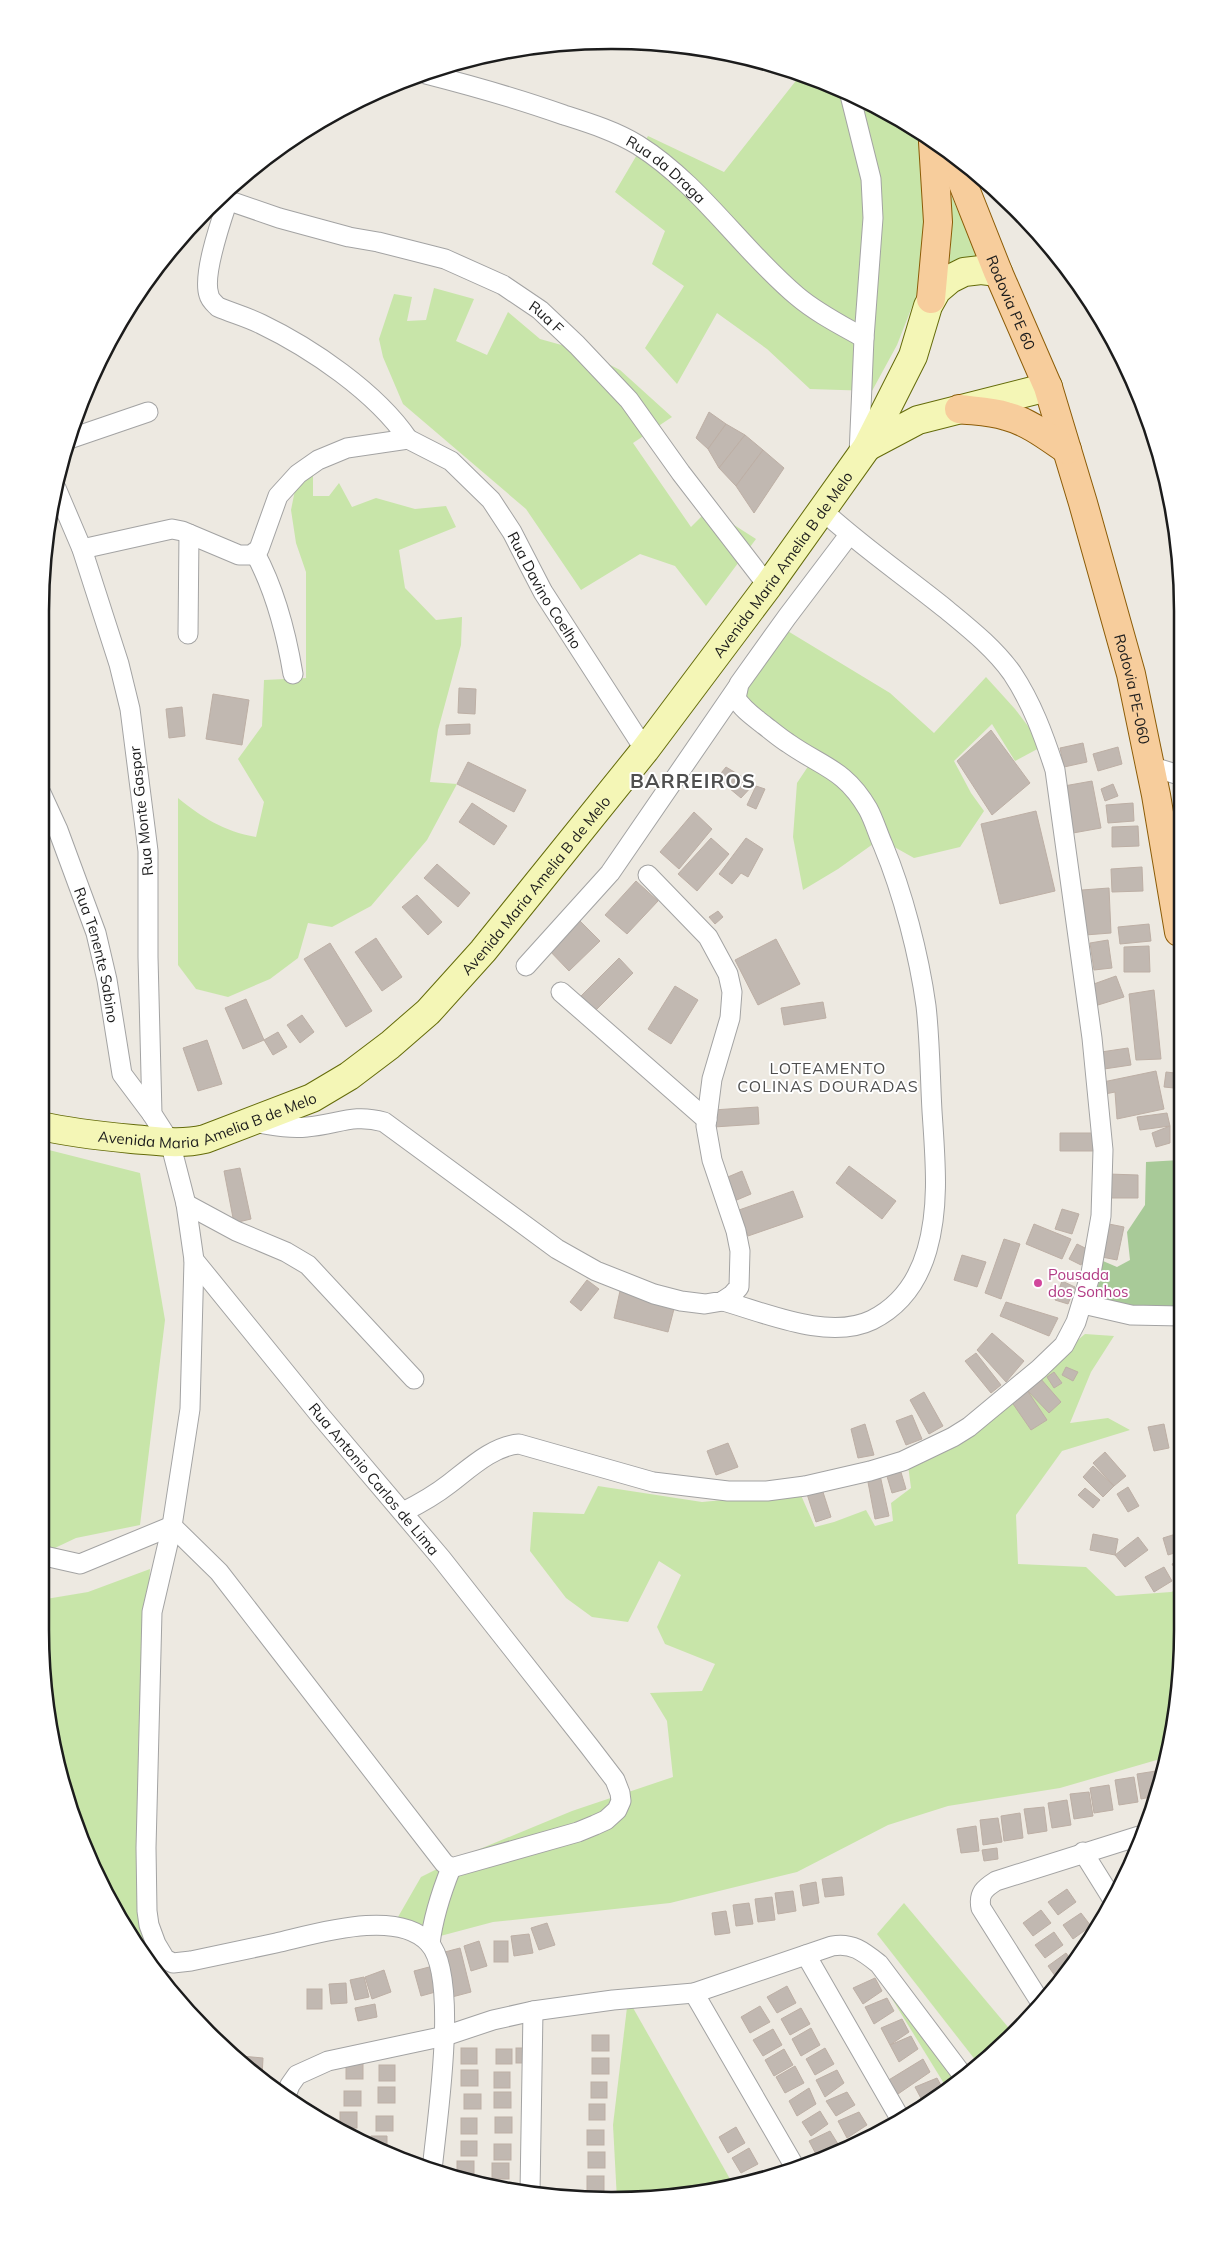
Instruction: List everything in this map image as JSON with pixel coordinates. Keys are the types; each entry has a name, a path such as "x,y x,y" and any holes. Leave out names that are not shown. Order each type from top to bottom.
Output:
{"main road":[{"path":"931,299 938,222 934,151"},
{"name":"Rodovia PE 60","path":"956,167 998,272 1048,387 1067,450"},
{"path":"959,409 990,413 1017,420 1036,429 1067,450"},
{"name":"Rodovia PE-060","path":"1067,450 1131,674 1150,766 1174,903"}],"street":[{"name":"Rua da Draga","path":"437,77 533,104 597,126 638,145 665,164 696,193 796,295 817,311 864,338"},
{"path":"852,103 871,179 874,218 864,338 863,452"},
{"name":"Rua F","path":"228,200 279,218 349,237 378,242 445,259 503,286 540,310 577,345 629,400 681,473 768,586"},
{"path":"82,549 123,541 163,529 172,529 245,556 255,552 263,541 268,520 278,496 298,474 318,460 347,448 408,438 395,420 366,392 340,373 282,335 218,307 212,301 209,295 208,281 223,205"},
{"path":"931,299 943,284 958,275 981,270 998,272"},
{"name":"Avenida Maria Amelia B de Melo","path":"49,1128 73,1134 170,1142 186,1143 205,1139 312,1098 349,1076 390,1045 428,1012 483,951 645,750 768,586 863,452 913,356 931,299"},
{"path":"863,452 908,424 1048,387"},
{"path":"77,438 148,412"},
{"name":"Rua Davino Coelho","path":"408,438 451,461 492,500 512,532 543,592 645,750"},
{"name":"Rua Monte Gaspar","path":"61,499 82,549 119,664 130,710 144,806 148,851 148,957 152,1114"},
{"path":"403,1512 434,1495 472,1466 508,1445 519,1444 653,1482 728,1491 767,1491 805,1486 870,1471 903,1461 969,1427 1039,1369 1064,1345 1083,1304 1092,1273 1101,1216 1103,1150 1092,1038 1055,770 1047,743 1028,700 1011,673 983,639 849,536 822,510"},
{"path":"188,534 188,634"},
{"path":"526,966 610,873 787,617 849,536"},
{"path":"255,552 273,593 285,633 293,674"},
{"path":"723,1300 811,1326 834,1328 855,1326 870,1321 886,1312 908,1290 927,1251 932,1229 936,1170 926,1006 908,920 889,859 868,810 849,784 840,774 789,744 749,713 737,700 737,688"},
{"path":"1150,766 1174,773"},
{"name":"Rua Tenente Sabino","path":"49,810 96,933 107,980 122,1074 152,1114"},
{"path":"253,1122 285,1127 308,1127 354,1118 384,1122 557,1249 596,1271 630,1286 681,1302 705,1304 723,1300 732,1295 740,1286 740,1251 736,1231 712,1160 708,1142 707,1120 712,1079 730,1018 732,992 728,974 708,937 648,875"},
{"path":"562,992 707,1120"},
{"path":"152,1114 170,1142 186,1204 194,1260 190,1409 172,1526 152,1612 147,1803 147,1911 149,1925 165,1959 173,1963 182,1963 331,1931 366,1926 398,1927 411,1931 430,1944"},
{"path":"186,1204 236,1231 286,1252 308,1265 414,1379"},
{"name":"Rua Antonio Carlos de Lima","path":"194,1260 319,1414 403,1512 605,1766 618,1786 621,1798 620,1804 612,1814 596,1825 578,1832 451,1868"},
{"path":"1083,1304 1131,1314 1174,1316"},
{"path":"49,1557 80,1564 172,1526"},
{"path":"172,1526 220,1572 444,1863 451,1868 432,1925 430,1944 442,1975 446,2002 445,2036 433,2163"},
{"path":"1038,1998 981,1908 981,1894 985,1888 996,1881 1134,1837"},
{"path":"1083,1852 1108,1893"},
{"path":"288,2089 297,2075 328,2061 445,2036 493,2020 533,2011 613,2000 694,1993 832,1946 846,1944 867,1954 879,1964 959,2072"},
{"path":"806,1955 898,2114"},
{"path":"694,1993 792,2162"},
{"path":"530,2186 533,2011"}],"green space":[{"path":"796,81 860,107 893,124 924,144 926,157 924,276 897,345 872,391 810,389 767,349 717,313 677,384 645,348 684,286 652,264 665,231 615,192 648,136 724,172"},
{"path":"951,195 980,261 945,275 951,249"},
{"path":"434,288 474,299 456,341 487,355 508,312 540,339 583,351 620,370 672,417 633,443 691,527 709,509 756,539 706,606 675,566 640,554 581,590 526,509 403,404 383,357 379,339 394,294 412,297 407,321 426,320"},
{"path":"313,470 313,496 329,496 339,483 352,507 376,498 415,509 446,506 456,527 399,550 405,588 436,620 462,617 461,645 438,730 430,782 457,784 427,840 371,906 332,927 308,923 298,958 270,979 228,997 196,989 178,965 178,798 214,823 233,831 256,837 264,802 238,759 262,726 264,680 306,678 306,572 296,543 291,510 295,490"},
{"path":"786,630 890,693 934,733 986,677 1015,709 1043,746 1015,761 992,724 954,761 971,793 984,811 960,847 914,858 880,839 838,869 803,890 793,837 797,783 817,753 776,729 740,695"},
{"path":"49,1150 140,1173 165,1320 140,1525 76,1538 49,1551"},
{"path":"1174,1160 1174,1310 1108,1307 1096,1296 1103,1261 1117,1267 1130,1260 1127,1232 1145,1205 1146,1162"},
{"path":"1085,1334 1114,1336 1091,1372 1070,1423 1108,1418 1130,1430 1062,1451 1016,1515 1018,1564 1086,1567 1116,1596 1174,1591 1173,1666 1169,1703 1158,1759 1060,1788 948,1806 888,1825 797,1872 670,1903 493,1922 429,1939 398,1917 421,1877 463,1856 572,1811 673,1777 667,1721 650,1693 702,1691 715,1664 665,1644 657,1627 681,1575 659,1561 628,1622 592,1617 566,1598 530,1551 533,1512 584,1514 598,1486 702,1502 800,1493 815,1527 866,1510 875,1526 893,1521 891,1503 911,1488 908,1465 1005,1401"},
{"path":"150,1569 138,1748 155,1957 124,1911 92,1845 68,1775 60,1739 50,1666 49,1598 88,1592"},
{"path":"904,1903 1008,2028 975,2059 877,1934"},
{"path":"870,1963 960,2071 944,2083"},
{"path":"628,1999 730,2179 685,2187 617,2192 613,2125"}],"building":[{"path":"709,412 726,424 708,449 696,438"},
{"path":"726,424 745,435 719,468 708,449"},
{"path":"745,435 763,450 736,486 719,468"},
{"path":"763,450 784,468 754,513 736,486"},
{"path":"459,688 476,689 475,714 458,713"},
{"path":"213,694 249,700 242,745 206,739"},
{"path":"182,707 185,736 169,738 166,709"},
{"path":"470,724 470,734 446,735 446,725"},
{"path":"991,730 1030,783 992,815 957,761"},
{"path":"1083,743 1087,762 1064,767 1060,748"},
{"path":"1118,747 1122,764 1098,771 1093,754"},
{"path":"468,762 526,790 514,812 457,784"},
{"path":"726,767 754,784 741,798 717,778"},
{"path":"1092,781 1101,828 1073,833 1064,786"},
{"path":"1113,784 1118,796 1105,801 1101,789"},
{"path":"756,786 765,789 756,809 747,805"},
{"path":"472,803 507,826 494,845 459,822"},
{"path":"1133,803 1134,821 1108,823 1106,805"},
{"path":"1036,811 1055,891 1000,904 981,824"},
{"path":"694,812 712,829 679,869 660,852"},
{"path":"1138,826 1139,846 1112,847 1112,827"},
{"path":"711,838 729,854 697,891 678,874"},
{"path":"746,838 763,849 748,877 741,873 732,884 719,874"},
{"path":"437,864 470,893 458,907 424,878"},
{"path":"1142,867 1143,891 1112,892 1111,869"},
{"path":"636,881 658,901 627,934 605,915"},
{"path":"1109,888 1111,933 1085,935 1082,890"},
{"path":"417,895 442,922 428,935 402,907"},
{"path":"718,911 723,917 715,924 709,917"},
{"path":"578,919 600,941 569,971 547,948"},
{"path":"1149,924 1151,941 1120,944 1118,927"},
{"path":"376,938 402,977 382,991 355,952"},
{"path":"776,939 800,984 758,1005 735,960"},
{"path":"1108,940 1112,968 1094,970 1090,943"},
{"path":"330,943 372,1011 346,1027 304,959"},
{"path":"1149,946 1150,972 1124,972 1124,947"},
{"path":"619,958 633,973 594,1012 580,997"},
{"path":"1116,976 1124,997 1098,1005 1091,985"},
{"path":"675,986 698,1000 671,1044 648,1029"},
{"path":"1154,990 1161,1059 1136,1060 1129,994"},
{"path":"246,999 264,1040 243,1049 225,1008"},
{"path":"823,1002 826,1018 784,1025 781,1008"},
{"path":"302,1015 314,1032 300,1043 287,1025"},
{"path":"278,1032 287,1047 273,1055 264,1040"},
{"path":"207,1040 222,1084 198,1091 183,1048"},
{"path":"1128,1048 1131,1065 1104,1069 1101,1052"},
{"path":"1156,1071 1164,1109 1117,1119 1115,1092 1105,1094 1103,1082"},
{"path":"1166,1072 1174,1073 1174,1088 1164,1087"},
{"path":"758,1107 759,1124 714,1127 713,1110"},
{"path":"1167,1113 1170,1126 1140,1130 1137,1117"},
{"path":"1170,1126 1170,1143 1156,1147 1152,1133"},
{"path":"1060,1133 1092,1133 1093,1151 1060,1151"},
{"path":"849,1166 896,1201 882,1219 836,1183"},
{"path":"240,1168 251,1219 234,1223 224,1171"},
{"path":"742,1171 751,1194 732,1202 723,1179"},
{"path":"1108,1174 1138,1175 1138,1198 1108,1198"},
{"path":"793,1191 803,1217 748,1236 739,1210"},
{"path":"1062,1209 1079,1214 1072,1234 1055,1229"},
{"path":"1034,1224 1071,1239 1062,1259 1026,1244"},
{"path":"1109,1224 1124,1227 1117,1260 1102,1257"},
{"path":"1004,1239 1020,1244 1001,1299 985,1293"},
{"path":"1077,1244 1089,1250 1081,1265 1069,1259"},
{"path":"962,1255 986,1262 977,1287 954,1280"},
{"path":"587,1280 599,1289 581,1311 570,1302"},
{"path":"1062,1281 1075,1287 1068,1304 1055,1300"},
{"path":"620,1291 675,1305 668,1332 614,1318"},
{"path":"1006,1302 1058,1318 1049,1336 1000,1316"},
{"path":"992,1333 1024,1361 1006,1382 977,1350"},
{"path":"976,1353 1001,1385 991,1393 965,1361"},
{"path":"1066,1367 1078,1372 1073,1381 1062,1375"},
{"path":"1054,1372 1062,1383 1054,1388 1047,1377"},
{"path":"1040,1378 1061,1402 1049,1413 1027,1390"},
{"path":"1027,1390 1047,1420 1031,1430 1011,1401"},
{"path":"924,1392 943,1426 929,1434 910,1400"},
{"path":"912,1415 922,1439 906,1445 896,1421"},
{"path":"865,1424 874,1455 858,1458 851,1429"},
{"path":"1164,1424 1169,1448 1154,1451 1148,1427"},
{"path":"728,1443 738,1467 716,1475 707,1451"},
{"path":"1105,1452 1126,1476 1114,1486 1093,1463"},
{"path":"1093,1466 1114,1486 1103,1497 1083,1477"},
{"path":"900,1469 906,1489 892,1493 886,1473"},
{"path":"880,1475 889,1516 875,1519 867,1477"},
{"path":"1128,1487 1139,1506 1128,1512 1117,1494"},
{"path":"1085,1488 1100,1500 1093,1508 1078,1495"},
{"path":"822,1489 831,1517 816,1522 807,1494"},
{"path":"1093,1534 1118,1539 1115,1555 1090,1550"},
{"path":"1174,1535 1174,1553 1168,1555 1163,1538"},
{"path":"1138,1537 1148,1550 1125,1567 1115,1555"},
{"path":"1164,1567 1172,1581 1154,1592 1145,1577"},
{"path":"1156,1771 1148,1798 1141,1799 1137,1774"},
{"path":"1134,1777 1138,1802 1119,1805 1115,1780"},
{"path":"1109,1785 1113,1810 1094,1813 1090,1788"},
{"path":"1089,1792 1093,1816 1074,1819 1070,1794"},
{"path":"1067,1800 1071,1825 1052,1828 1048,1803"},
{"path":"1044,1807 1047,1831 1028,1834 1024,1809"},
{"path":"1020,1813 1023,1838 1004,1841 1001,1816"},
{"path":"998,1818 1002,1842 983,1845 980,1820"},
{"path":"976,1826 979,1851 961,1853 957,1829"},
{"path":"997,1848 998,1859 984,1861 982,1850"},
{"path":"842,1877 844,1895 825,1897 822,1879"},
{"path":"816,1882 819,1903 803,1906 800,1885"},
{"path":"1067,1889 1076,1902 1058,1915 1048,1902"},
{"path":"793,1891 796,1911 778,1914 775,1893"},
{"path":"772,1897 775,1920 758,1922 755,1899"},
{"path":"749,1903 753,1924 736,1926 733,1905"},
{"path":"1041,1910 1051,1923 1033,1936 1023,1923"},
{"path":"726,1911 730,1933 715,1935 712,1913"},
{"path":"1081,1913 1090,1925 1073,1939 1063,1925"},
{"path":"547,1923 555,1945 539,1950 531,1928"},
{"path":"1054,1932 1063,1945 1045,1958 1035,1945"},
{"path":"529,1934 533,1953 514,1956 511,1936"},
{"path":"479,1941 487,1966 471,1971 464,1946"},
{"path":"494,1941 508,1941 508,1962 494,1962"},
{"path":"460,1948 471,1992 452,1997 441,1953"},
{"path":"1066,1953 1069,1957 1055,1976 1048,1966"},
{"path":"433,1966 439,1991 421,1996 414,1971"},
{"path":"384,1970 391,1992 372,1999 365,1977"},
{"path":"364,1977 369,1997 355,2000 350,1980"},
{"path":"875,1978 882,1991 863,2004 853,1988"},
{"path":"346,1983 347,2003 331,2004 329,1984"},
{"path":"787,1986 796,2003 777,2013 767,1997"},
{"path":"307,1989 322,1989 322,2009 307,2009"},
{"path":"887,1998 894,2011 874,2024 865,2007"},
{"path":"375,2004 377,2017 358,2021 355,2008"},
{"path":"760,2006 770,2022 750,2033 741,2017"},
{"path":"801,2008 810,2024 790,2035 781,2019"},
{"path":"902,2019 909,2032 890,2045 881,2028"},
{"path":"811,2028 820,2045 801,2056 792,2039"},
{"path":"773,2029 782,2045 763,2056 753,2040"},
{"path":"592,2035 609,2035 609,2051 592,2051"},
{"path":"911,2036 918,2049 899,2062 890,2045"},
{"path":"461,2048 477,2048 477,2064 461,2064"},
{"path":"516,2048 532,2048 532,2063 516,2063"},
{"path":"825,2048 834,2064 815,2075 806,2059"},
{"path":"496,2049 512,2049 512,2064 496,2064"},
{"path":"784,2049 793,2065 774,2076 765,2060"},
{"path":"244,2056 263,2058 262,2071"},
{"path":"592,2058 609,2058 609,2074 592,2074"},
{"path":"923,2059 930,2072 898,2094 887,2081"},
{"path":"346,2063 363,2063 363,2079 346,2079"},
{"path":"379,2065 395,2065 395,2081 379,2081"},
{"path":"795,2066 804,2083 785,2093 776,2077"},
{"path":"461,2070 478,2070 478,2086 461,2086"},
{"path":"837,2070 844,2083 825,2097 816,2080"},
{"path":"494,2072 510,2072 510,2088 494,2088"},
{"path":"937,2078 941,2085 921,2099 915,2087"},
{"path":"591,2082 607,2082 607,2098 591,2098"},
{"path":"378,2087 395,2087 395,2103 378,2103"},
{"path":"809,2088 816,2104 797,2116 789,2101"},
{"path":"344,2091 361,2091 361,2106 344,2106"},
{"path":"494,2092 511,2092 511,2108 494,2108"},
{"path":"847,2092 855,2105 836,2116 826,2101"},
{"path":"464,2094 481,2094 481,2109 464,2109"},
{"path":"589,2104 605,2104 605,2120 589,2120"},
{"path":"820,2111 828,2124 811,2136 802,2122"},
{"path":"340,2112 357,2112 357,2128 351,2128 340,2122"},
{"path":"859,2112 867,2125 847,2138 838,2121"},
{"path":"376,2116 393,2116 393,2131 376,2131"},
{"path":"495,2117 512,2117 512,2133 495,2133"},
{"path":"461,2118 477,2118 477,2134 461,2134"},
{"path":"736,2127 745,2143 728,2153 719,2137"},
{"path":"587,2130 604,2130 604,2145 587,2145"},
{"path":"830,2131 838,2144 815,2153 809,2141"},
{"path":"371,2136 387,2136 387,2145"},
{"path":"461,2141 477,2141 477,2156 461,2156"},
{"path":"494,2144 511,2144 511,2160 494,2160"},
{"path":"749,2148 758,2164 741,2173 732,2158"},
{"path":"588,2152 605,2152 605,2168 588,2168"},
{"path":"457,2161 474,2161 474,2175 457,2170"},
{"path":"492,2163 509,2163 509,2179 492,2179"},
{"path":"587,2176 604,2176 604,2192 587,2191"}],"place":[{"name":"Pousada dos Sonhos","path":"1038,1283"}],"district":[{"name":"BARREIROS","path":"693,780"},
{"name":"LOTEAMENTO COLINAS DOURADAS","path":"828,1077"}]}
